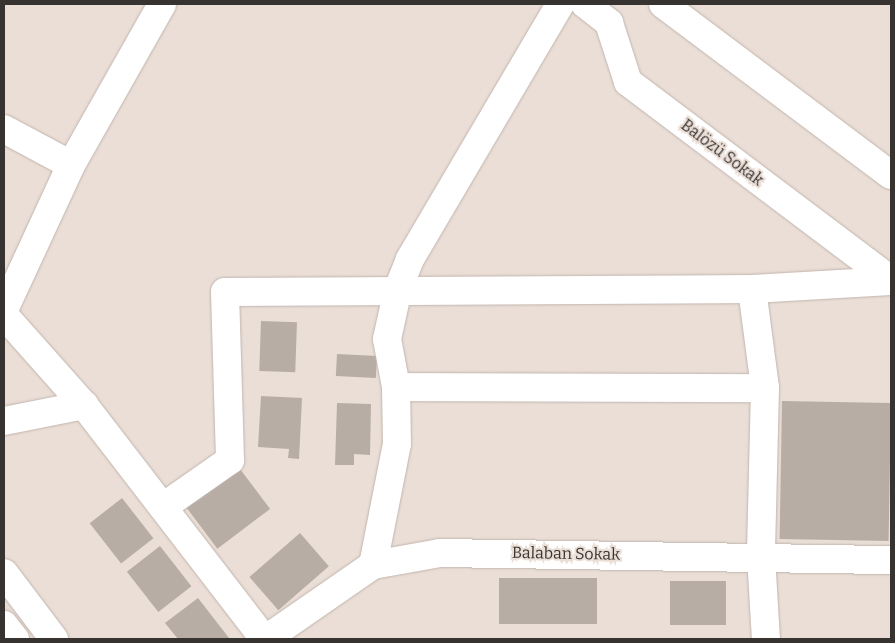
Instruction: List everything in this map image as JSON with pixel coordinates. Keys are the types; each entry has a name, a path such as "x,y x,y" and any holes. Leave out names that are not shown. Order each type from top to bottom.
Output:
{"street":[{"path":"4,310 70,165 162,4"},
{"path":"373,564 397,444 396,387 388,339 398,289 410,259 560,4"},
{"name":"Balözü Sokak","path":"585,4 609,22 628,82 891,280"},
{"path":"663,4 891,175"},
{"path":"4,129 70,165"},
{"path":"163,507 230,460 225,292 398,289 752,289 891,280"},
{"path":"752,289 765,388 761,556 766,639"},
{"path":"4,315 84,405 265,639"},
{"path":"396,387 765,388"},
{"path":"4,420 84,405"},
{"name":"Balaban Sokak","path":"265,639 373,564 440,553 761,556 891,560"},
{"path":"4,573 54,639"},
{"path":"4,625 14,639"}],"building":[{"path":"261,321 297,322 295,372 259,371"},
{"path":"337,354 377,356 376,378 336,376"},
{"path":"261,396 302,398 299,459 288,458 289,449 258,447"},
{"path":"782,401 891,403 889,541 780,539"},
{"path":"337,403 371,404 370,455 354,454 354,465 335,465"},
{"path":"237,465 270,509 217,549 184,505"},
{"path":"122,498 153,538 121,563 90,523"},
{"path":"300,533 329,566 278,610 249,577"},
{"path":"160,546 191,586 158,612 127,572"},
{"path":"499,578 597,578 597,624 499,624"},
{"path":"670,581 726,581 726,625 670,625"},
{"path":"198,598 228,639 178,639 165,623"}]}
